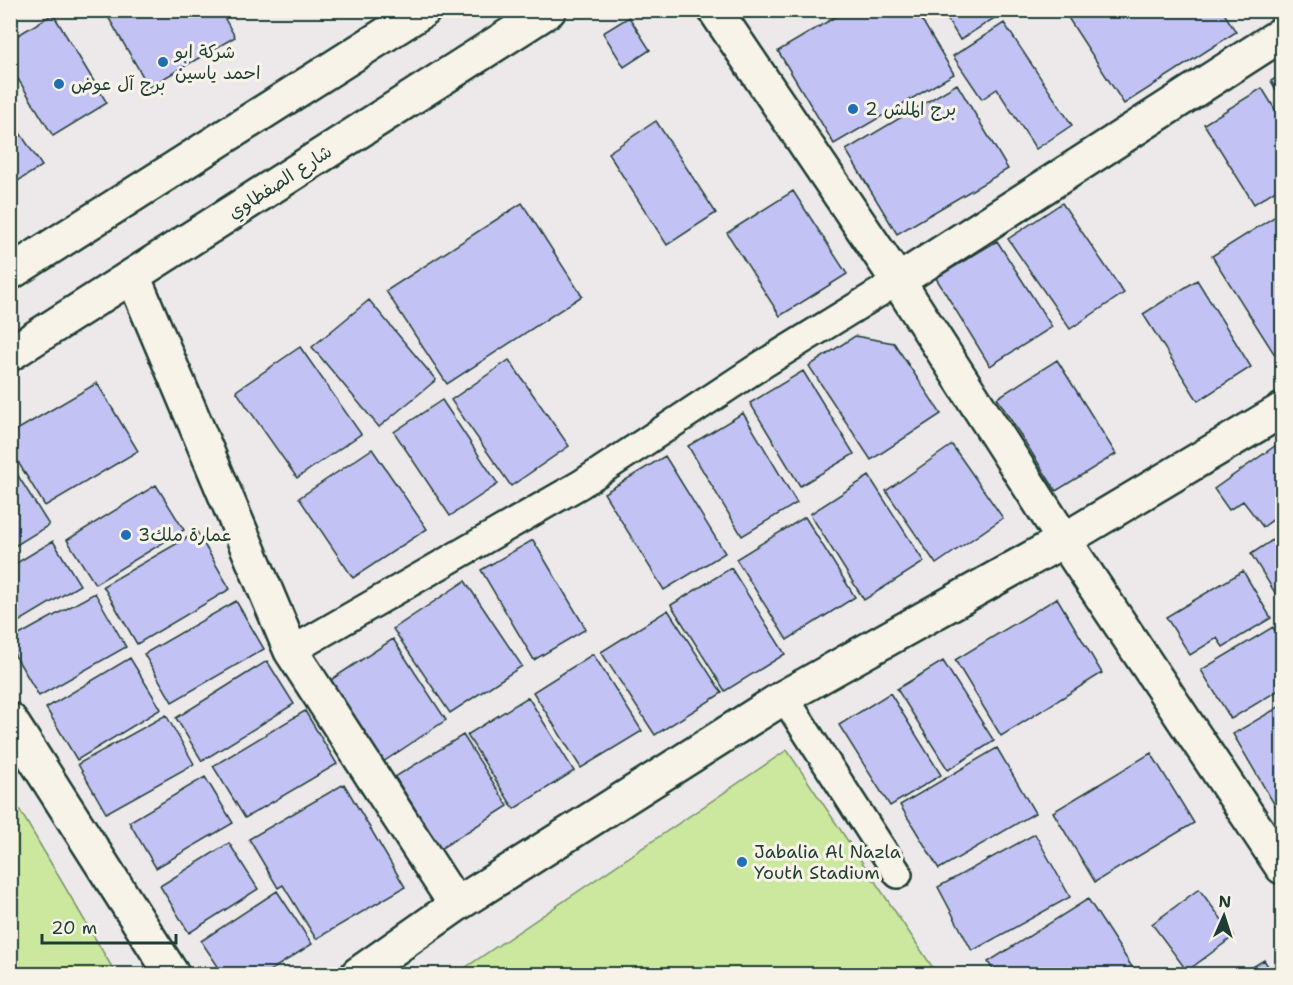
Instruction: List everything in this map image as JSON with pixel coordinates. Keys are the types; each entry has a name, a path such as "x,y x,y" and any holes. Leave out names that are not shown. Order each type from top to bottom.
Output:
{"street":[{"path":"10,273 424,10"},
{"name":"شارع الصفطاوي","path":"10,354 549,10"},
{"path":"715,10 898,281 1064,540 1282,867"},
{"path":"898,281 1282,34"},
{"path":"133,276 291,651 456,905"},
{"path":"358,975 456,905 784,698 1064,540 1282,410"},
{"path":"11,721 172,975"}],"lane":[{"path":"291,651 581,484 760,366 898,281"},
{"path":"784,698 898,874"}],"green space":[{"name":"Jabalia Al Nazla Youth Stadium","path":"787,750 937,974 456,974"},
{"path":"11,795 116,974 11,974"}],"building":[{"name":"شركة ابو احمد ياسين","path":"104,10 220,10 235,37 149,87"},
{"name":"برج الملش 2","path":"847,10 916,10 954,74 834,144 778,51"},
{"path":"942,10 1007,10 960,40"},
{"path":"1063,10 1222,10 1236,32 1124,104"},
{"name":"برج آل عوض","path":"53,14 107,103 53,136 10,66 10,40"},
{"path":"629,17 650,50 624,67 603,33"},
{"path":"1004,23 1072,125 1036,149 997,89 982,99 953,56"},
{"path":"1282,74 1282,100 1271,81"},
{"path":"957,84 1008,169 897,234 846,150"},
{"path":"1262,88 1282,121 1282,186 1254,204 1204,124"},
{"path":"10,118 42,166 10,186"},
{"path":"656,121 716,213 667,245 608,153"},
{"path":"793,191 847,274 780,316 727,233"},
{"path":"522,203 582,296 447,384 386,291"},
{"path":"1062,203 1124,293 1070,329 1008,239"},
{"path":"1282,212 1282,350 1275,355 1212,256"},
{"path":"997,241 1052,327 990,366 936,278"},
{"path":"1197,280 1251,367 1198,401 1143,314"},
{"path":"369,300 436,380 379,427 312,347"},
{"path":"855,336 894,343 941,414 871,460 809,366"},
{"path":"300,347 361,434 297,478 236,391"},
{"path":"509,360 569,446 511,486 451,400"},
{"path":"1057,360 1116,454 1056,491 997,398"},
{"path":"803,371 854,454 800,486 750,403"},
{"path":"97,383 138,451 45,506 10,449 10,434"},
{"path":"442,400 498,484 450,516 394,432"},
{"path":"743,413 797,503 742,536 688,446"},
{"path":"1282,441 1282,513 1263,527 1243,501 1229,510 1214,489"},
{"path":"952,445 1003,518 936,564 886,491"},
{"path":"372,449 427,529 353,578 299,498"},
{"path":"665,456 725,553 664,590 604,493"},
{"path":"10,463 49,525 10,549"},
{"path":"869,476 924,562 864,600 810,514"},
{"name":"عمارة ملك3","path":"156,485 184,530 95,584 67,540"},
{"path":"805,517 855,597 787,640 736,559"},
{"path":"197,532 230,589 137,644 103,586"},
{"path":"1282,534 1282,604 1251,554"},
{"path":"533,540 586,629 534,660 481,570"},
{"path":"53,541 80,585 10,627 10,567"},
{"path":"731,568 785,654 725,691 671,605"},
{"path":"1243,571 1271,618 1223,647 1217,638 1190,655 1166,617"},
{"path":"465,581 522,666 450,713 393,629"},
{"path":"95,593 126,647 39,696 10,647 10,640"},
{"path":"1057,598 1102,673 1001,736 955,660"},
{"path":"236,601 264,649 172,702 144,654"},
{"path":"668,610 722,693 655,735 601,652"},
{"path":"1273,627 1282,644 1282,688 1231,719 1201,670"},
{"path":"393,639 446,720 383,762 329,681"},
{"path":"593,654 642,731 581,768 533,692"},
{"path":"130,658 161,709 77,760 46,708"},
{"path":"267,661 294,704 202,761 176,718"},
{"path":"943,661 994,741 948,770 897,689"},
{"path":"890,693 941,775 890,806 839,725"},
{"path":"528,697 574,771 514,809 467,735"},
{"path":"1282,705 1282,806 1277,809 1233,734"},
{"path":"305,711 337,764 245,818 213,766"},
{"path":"166,715 194,764 106,813 78,764"},
{"path":"463,735 508,806 440,849 395,777"},
{"path":"997,748 1035,813 939,869 900,805"},
{"path":"1151,753 1194,823 1095,882 1053,812"},
{"path":"205,777 233,823 156,868 129,822"},
{"path":"344,784 405,887 316,939 283,885 278,888 249,839"},
{"path":"1035,834 1070,897 972,951 938,887"},
{"path":"229,843 258,889 189,933 160,886"},
{"path":"1199,889 1234,936 1187,971 1152,924"},
{"path":"277,891 312,944 265,974 223,974 201,941"},
{"path":"1088,899 1134,970 1127,974 1091,974 1086,967 1074,974 996,974 988,962"},
{"path":"1264,960 1273,974 1241,974"}],"place":[{"name":"شركة ابو احمد ياسين","path":"163,62"},
{"name":"برج آل عوض","path":"59,84"},
{"name":"برج الملش 2","path":"853,109"},
{"name":"عمارة ملك3","path":"126,535"},
{"name":"Jabalia Al Nazla Youth Stadium","path":"742,862"}]}
